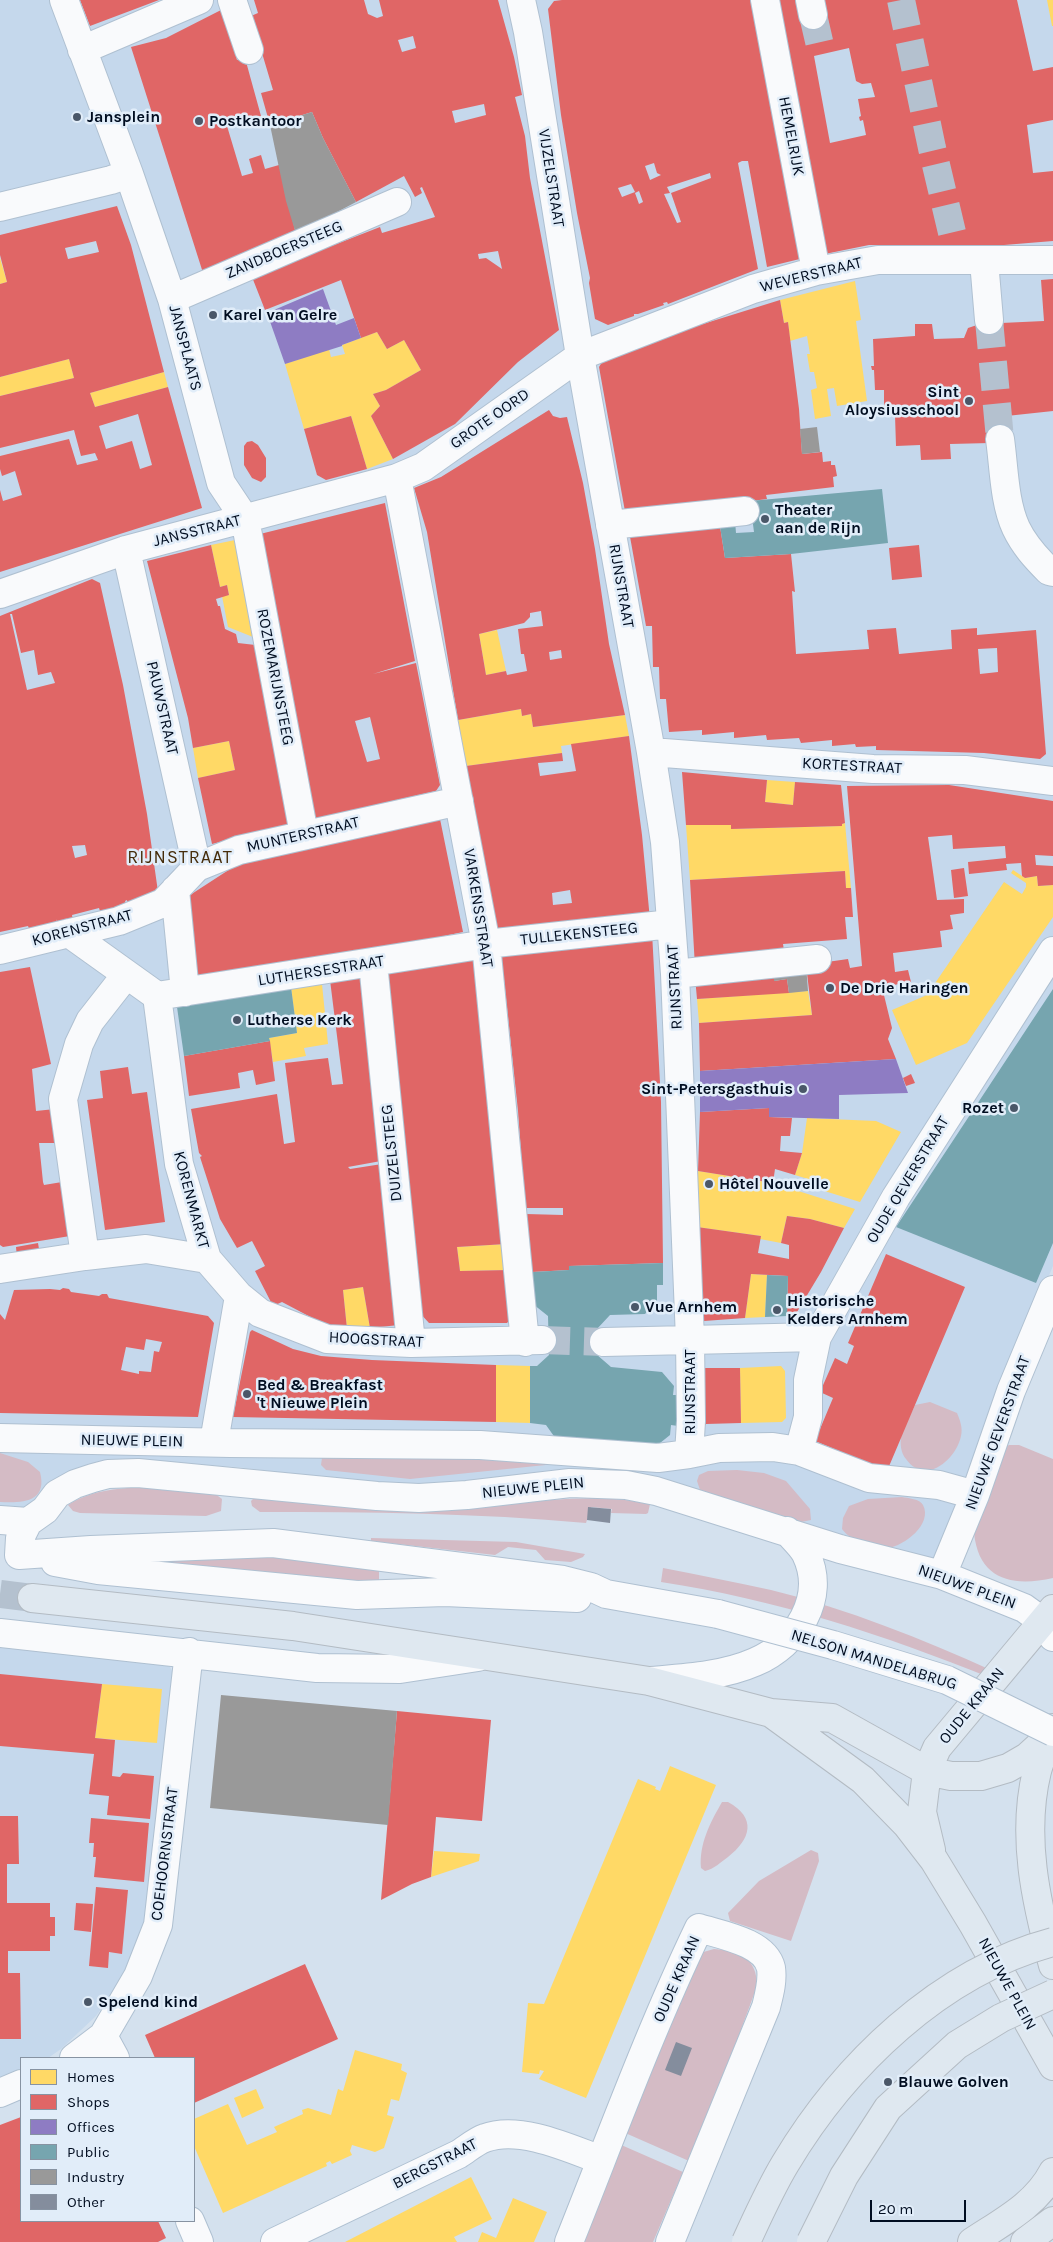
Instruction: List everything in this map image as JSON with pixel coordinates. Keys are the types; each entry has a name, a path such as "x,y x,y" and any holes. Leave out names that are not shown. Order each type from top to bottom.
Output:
{"main road":[{"name":"NIEUWE PLEIN","path":"32,1598 293,1626 649,1681 771,1713 832,1718 927,1771 951,1776 981,1776 1008,1768 1027,1757 1052,1732"},
{"name":"OUDE KRAAN","path":"934,1860 922,1812 927,1771 938,1748 955,1725 1049,1623"},
{"name":"NIEUWE PLEIN","path":"771,1713 863,1780 907,1825 934,1860 973,1924 1053,2066"},
{"path":"1052,1732 1037,1772 1032,1805 1031,1858 1038,1911 1053,1965"},
{"path":"746,2242 784,2164 805,2132 839,2087 874,2050 917,2011 959,1983 1025,1949 1053,1942"},
{"path":"811,2242 844,2176 888,2108 957,2045 1001,2018 1053,1994"},
{"path":"972,2242 1035,2199 1046,2186 1053,2172"},
{"path":"1025,2242 1053,2222"}],"street":[{"path":"0,208 129,174 64,0"},
{"path":"82,50 200,0"},
{"path":"232,0 248,50"},
{"name":"VIJZELSTRAAT","path":"520,0 528,32 580,356"},
{"name":"HEMELRIJK","path":"766,0 816,272"},
{"name":"JANSPLAATS","path":"129,174 172,299 221,483 246,519"},
{"name":"ZANDBOERSTEEG","path":"172,299 397,202"},
{"path":"966,256 989,320"},
{"name":"WEVERSTRAAT","path":"580,356 754,289 816,272 878,260 966,256 1053,260"},
{"name":"GROTE OORD","path":"398,478 423,467 580,356"},
{"name":"RIJNSTRAAT","path":"580,356 651,752 665,842 676,974 690,1340 691,1421 689,1454"},
{"path":"1000,439 1007,496 1016,527 1031,553 1049,572 1053,572"},
{"name":"JANSSTRAAT","path":"0,594 126,550 398,478"},
{"name":"VARKENSSTRAAT","path":"398,478 486,944 534,1341"},
{"name":"RIJNSTRAAT","path":"610,525 745,511"},
{"name":"ROZEMARIJNSTEEG","path":"246,519 304,834"},
{"name":"PAUWSTRAAT","path":"126,550 197,867"},
{"name":"KORTESTRAAT","path":"651,752 873,769 965,770 1053,781"},
{"name":"MUNTERSTRAAT","path":"169,897 197,867 239,850 459,801"},
{"path":"169,897 185,992"},
{"name":"KORENSTRAAT","path":"0,950 119,921 169,897"},
{"name":"TULLEKENSTEEG","path":"486,944 671,924"},
{"path":"69,933 157,996"},
{"name":"LUTHERSESTRAAT","path":"157,996 486,944"},
{"name":"OUDE OEVERSTRAAT","path":"799,1451 808,1417 808,1380 817,1337 896,1197 1053,951"},
{"path":"676,974 817,959"},
{"name":"DUIZELSTEEG","path":"373,962 411,1343"},
{"path":"85,1256 62,1099 70,1067 86,1029 126,974"},
{"name":"KORENMARKT","path":"0,1269 146,1249 207,1259 179,1164 157,996"},
{"name":"HOOGSTRAAT","path":"207,1259 239,1296 260,1313 327,1339 411,1343 534,1341"},
{"name":"NIEUWE OEVERSTRAAT","path":"942,1575 976,1494 1011,1391 1053,1290"},
{"path":"214,1442 239,1296"},
{"path":"604,1342 817,1337"},
{"name":"NIEUWE PLEIN","path":"0,1438 480,1445 658,1458 719,1448 773,1448 799,1451 869,1478 939,1485 976,1494"},
{"name":"NIEUWE PLEIN","path":"28,1522 45,1510 58,1494 75,1484 108,1474 138,1473 377,1496 420,1498 467,1495 570,1483 618,1484 656,1491 787,1530 840,1549 942,1575 1024,1608 1049,1623"},
{"path":"0,1520 28,1522 9,1554"},
{"path":"649,1681 695,1677 731,1670 755,1662 772,1653 790,1638 808,1612 814,1591 806,1554 787,1530"},
{"path":"9,1554 273,1543 563,1580 591,1587 606,1594"},
{"path":"9,1554 98,1570 357,1595 445,1592 586,1598 606,1594"},
{"name":"NELSON MANDELABRUG","path":"606,1594 718,1614 833,1645 947,1680 1052,1732"},
{"name":"NIEUWE PLEIN","path":"0,1633 189,1652 317,1668 400,1669 485,1656"},
{"name":"COEHOORNSTRAAT","path":"77,2057 109,2047 158,1925 189,1652"},
{"name":"OUDE KRAAN","path":"568,2242 674,1981 699,1928 756,1947 765,1956 771,1968 771,1983 766,2007 670,2242"},
{"path":"0,2093 20,2084"},
{"name":"BERGSTRAAT","path":"275,2242 459,2154 486,2138 513,2134 544,2140 601,2160"},
{"path":"190,2222 199,2242"}],"shaded area":[{"path":"0,0 1053,0 1053,1266 994,1406 937,1558 924,1562 702,1494 364,1483 237,1467 165,1463 41,1499 23,1510 0,1508"},
{"path":"930,1402 957,1413 962,1433 953,1454 946,1461 939,1467 922,1470 914,1467 904,1457 901,1449 901,1437 915,1405"},
{"path":"1009,1445 1019,1445 1053,1459 1053,1578 1024,1581 1011,1580 1000,1576 990,1570 977,1549 974,1533 1004,1448"},
{"path":"0,1453 28,1462 40,1472 40,1490 31,1499 16,1502 0,1502"},
{"path":"372,1453 565,1463 410,1479 326,1470 321,1465 322,1458"},
{"path":"737,1470 764,1473 786,1481 810,1509 811,1520 796,1523 700,1490 697,1481 699,1475 708,1471"},
{"path":"175,1485 214,1493 222,1499 221,1511 206,1516 80,1513 73,1511 68,1505 93,1494 106,1491 134,1487"},
{"path":"255,1497 430,1510 594,1498 650,1504 646,1514 611,1513 612,1509 591,1507 586,1523 464,1515 260,1512 252,1506 251,1501"},
{"path":"902,1497 919,1501 923,1505 925,1512 921,1526 909,1539 902,1543 888,1548 882,1547 852,1538 842,1529 843,1518 849,1506 868,1499"},
{"path":"371,1538 516,1542 585,1554 583,1557 571,1562 545,1560 536,1550 508,1547 495,1555 371,1541"},
{"path":"267,1551 379,1567 379,1584 152,1565 153,1558"},
{"path":"663,1568 771,1590 828,1606 912,1636 993,1671 991,1678 910,1647 829,1620 746,1598 661,1582"},
{"path":"0,1645 160,1662 170,1667 174,1675 147,1918 125,1975 96,2016 61,2049 49,2057 20,2057 20,2071 0,2081"},
{"path":"722,1802 728,1802 737,1808 747,1822 748,1829 742,1843 736,1850 714,1867 705,1871 701,1868 704,1842"},
{"path":"811,1850 818,1853 819,1861 791,1941 730,1921 728,1913 759,1881"},
{"path":"714,1949 739,1954 745,1958 754,1969 757,1986 717,2095 689,2161 623,2132 700,1953"},
{"path":"619,2144 683,2172 653,2242 579,2242"}],"building: Homes":[{"path":"1047,0 1053,0 1053,26 1052,26"},
{"path":"0,258 7,282 0,284"},
{"path":"855,281 861,320 856,321 867,401 837,406 834,388 827,389 831,416 815,419 811,390 817,388 814,372 810,372 807,336 790,341 788,322 784,323 780,300"},
{"path":"377,332 387,349 404,340 421,370 386,390 373,394 380,406 371,416 393,459 367,469 351,416 304,429 285,364 329,349 331,357 345,354 342,345"},
{"path":"69,359 74,378 0,396 0,377"},
{"path":"164,372 168,387 95,407 90,393"},
{"path":"240,539 258,639 228,627 222,596 229,595 227,585 220,587 211,545"},
{"path":"497,630 506,671 486,675 479,634"},
{"path":"521,709 522,716 531,714 533,727 625,715 629,736 561,746 562,753 466,766 458,720"},
{"path":"229,741 235,770 198,778 193,748"},
{"path":"767,780 795,782 793,805 765,802"},
{"path":"845,823 851,888 846,888 845,871 690,880 686,825 731,825 731,829 842,826"},
{"path":"1013,870 1025,878 1037,876 1038,886 1053,885 1053,917 967,1043 916,1065 892,1010 927,995 1004,882 1022,894 1026,883 1011,873"},
{"path":"322,984 328,1044 304,1048 306,1056 273,1062 269,1038 297,1033 291,987"},
{"path":"808,991 812,1015 699,1023 697,999"},
{"path":"807,1118 876,1121 901,1132 860,1202 805,1185 808,1179 795,1175 802,1153"},
{"path":"698,1171 773,1183 855,1209 844,1228 810,1219 787,1216 781,1243 760,1239 761,1236 697,1227"},
{"path":"506,1244 510,1270 460,1271 457,1247"},
{"path":"751,1274 767,1275 765,1317 745,1318"},
{"path":"363,1287 370,1328 347,1329 343,1290"},
{"path":"496,1365 530,1366 530,1423 496,1422"},
{"path":"781,1366 785,1371 786,1418 782,1422 741,1423 740,1368"},
{"path":"102,1684 162,1689 157,1743 95,1738"},
{"path":"670,1766 716,1785 586,2098 539,2079 544,2071 540,2070 539,2074 522,2072 528,2003 544,2004 638,1779 656,1787 655,1789 660,1791"},
{"path":"434,1851 480,1854 479,1861 431,1877"},
{"path":"355,2050 402,2064 401,2070 407,2073 399,2101 391,2099 387,2115 394,2117 384,2148 375,2152 352,2145 350,2151 352,2155 332,2164 330,2161 326,2163 327,2166 223,2213 195,2148 195,2119 228,2104 247,2145 277,2132 274,2127 303,2114 302,2110 308,2108 331,2115 338,2089 343,2091"},
{"path":"256,2089 264,2108 242,2118 234,2098"},
{"path":"471,2177 492,2219 454,2237 457,2242 345,2242"},
{"path":"513,2198 547,2212 534,2242 478,2242 482,2232 496,2238"}],"building: Shops":[{"path":"80,0 159,0 90,26"},
{"path":"254,0 364,0 368,14 377,18 383,16 379,0 498,0 514,57 522,95 515,97 525,136 530,178 559,330 518,362 455,424 393,459 371,416 380,406 373,394 386,390 421,370 404,340 387,349 377,332 361,338 341,280 265,310 252,277 380,227 382,233 435,217 422,187 420,188 422,193 415,197 404,176 356,202 323,138 312,112 270,125 261,93 273,90 251,16 258,13","holes":["413,36 416,48 402,52 398,40","484,104 486,115 455,123 452,111","498,251 502,269 486,258 479,259 478,254"]},
{"path":"763,0 808,257 767,267 748,161 742,161 738,163 758,269 608,325 595,319 589,283 590,278 561,115 548,9 554,1","holes":["654,163 657,173 661,175 650,180 645,166","710,173 711,178 671,193 681,222 677,223 664,194 670,193 667,187","631,184 635,192 622,197 618,188","639,191 643,202 639,204 635,193"]},
{"path":"770,0 1017,0 1033,71 1053,67 1053,120 1027,125 1033,173 1053,171 1053,241 1004,245 869,245 815,256","holes":["849,48 856,81 862,84 871,83 875,97 858,99 861,116 859,117 860,121 863,120 866,135 830,143 814,56"]},
{"name":"Postkantoor","path":"223,9 237,60 245,58 261,116 227,126 242,176 253,173 249,159 261,155 265,169 279,165 296,234 204,276 131,47 166,38"},
{"path":"117,206 131,245 164,372 90,393 95,407 168,387 202,508 0,572 0,490 3,501 22,495 15,471 2,476 0,456 69,439 77,465 98,460 95,453 81,456 74,430 0,448 0,396 74,378 69,359 0,377 0,284 7,282 0,255 0,235","holes":["96,241 99,252 68,259 65,248","138,414 152,465 140,469 132,441 106,449 99,426"]},
{"name":"Sint Aloysiusschool","path":"1053,279 1053,411 988,418 990,443 950,444 951,459 921,460 920,445 896,446 895,415 884,415 884,390 875,390 874,370 872,370 871,366 874,366 873,339 915,336 915,324 932,324 934,339 964,338 968,328 980,324 1044,321 1041,280"},
{"path":"780,300 784,323 788,322 799,409 802,454 822,452 823,462 831,461 831,465 835,465 837,476 833,477 834,487 766,495 767,499 626,517 599,367 604,359 690,328"},
{"path":"549,410 553,416 567,417 583,483 609,644 625,715 533,727 531,714 522,716 521,709 458,720 427,532 414,488 441,477","holes":["541,611 543,626 518,629 521,654 524,654 527,671 507,675 506,671 486,675 479,634 524,623 530,617 530,613","561,650 562,658 550,660 549,652"]},
{"path":"351,416 367,469 326,480 317,475 304,429"},
{"path":"252,441 258,445 266,458 266,477 261,482 252,478 244,465 244,446 247,442"},
{"path":"385,503 415,661 373,674 416,663 440,785 436,791 309,820 252,536","holes":["370,717 380,759 367,762 355,721"]},
{"path":"719,520 725,558 791,554 795,592 792,591 796,654 869,649 867,630 896,628 899,654 952,649 951,630 977,628 977,635 1036,630 1046,754 1040,759 984,753 876,750 876,746 856,747 855,744 832,746 832,740 801,743 799,738 767,740 766,735 734,738 734,732 702,735 702,730 669,732 666,699 660,699 659,667 653,667 652,626 646,626 629,531","holes":["997,648 998,672 980,674 978,649"]},
{"path":"211,545 220,587 227,585 229,595 216,599 218,606 220,606 225,629 236,634 238,643 264,646 296,823 212,844 198,778 235,770 229,741 193,748 188,718 147,561"},
{"path":"919,545 922,577 892,580 889,548"},
{"path":"92,579 100,583 123,685 147,814 159,899 128,906 127,900 125,901 127,907 101,914 99,908 72,915 73,921 57,925 56,919 56,925 30,931 28,926 0,932 0,616","holes":["10,614 12,614 21,653 34,650 38,675 51,672 55,683 27,690","85,845 87,855 75,858 72,846"]},
{"path":"629,736 642,835 650,920 496,938 466,766 562,753 563,761 538,763 540,776 576,771 571,744","holes":["570,890 572,903 553,905 552,893"]},
{"path":"682,772 767,780 765,802 793,805 795,782 841,785 845,823 842,826 731,829 731,825 686,825"},
{"path":"949,785 1053,801 1053,856 1035,855 1036,865 1053,866 1053,885 1038,886 1037,876 1025,878 1022,876 1021,863 1006,864 1007,870 969,874 968,862 1006,858 1005,846 953,849 952,835 928,837 937,900 964,899 964,913 950,915 953,929 940,931 942,947 893,953 895,972 908,970 911,982 882,987 892,1028 888,1039 896,1059 700,1071 699,1023 812,1015 806,965 848,959 850,968 862,966 847,786"},
{"path":"440,819 463,932 345,957 190,981 187,897 244,860"},
{"path":"964,868 968,896 954,898 951,870"},
{"path":"845,871 846,888 851,888 853,917 845,917 847,939 783,944 785,957 695,967 690,880"},
{"path":"652,932 661,1102 663,1263 569,1266 569,1270 532,1272 526,1214 563,1215 563,1208 525,1208 518,1111 504,979 498,951"},
{"path":"468,955 475,961 506,1244 457,1247 460,1271 510,1270 513,1316 507,1323 429,1323 418,1311 386,970"},
{"path":"30,967 51,1064 32,1069 36,1111 55,1109 58,1143 39,1143 43,1182 44,1185 62,1182 70,1236 3,1247 0,1245 0,972"},
{"path":"774,968 774,981 787,979 789,993 697,999 695,977"},
{"path":"361,975 381,1161 348,1167 350,1169 382,1164 399,1325 370,1328 363,1287 343,1290 347,1329 320,1322 282,1302 273,1306 255,1271 265,1266 252,1241 237,1248 220,1219 200,1157 202,1156 199,1153 191,1109 277,1094 284,1144 295,1142 285,1063 328,1058 332,1085 343,1084 330,980"},
{"path":"270,1041 275,1081 256,1085 253,1070 238,1073 240,1088 189,1096 184,1056"},
{"path":"128,1067 132,1094 147,1092 165,1222 105,1230 87,1100 103,1098 100,1071"},
{"path":"911,1074 915,1083 906,1086 903,1078"},
{"path":"769,1108 769,1117 792,1118 790,1136 781,1136 780,1151 802,1153 795,1175 775,1169 773,1183 698,1171 700,1112"},
{"path":"787,1216 810,1219 844,1228 797,1312 787,1316 788,1276 751,1274 745,1318 704,1321 698,1315 697,1227 761,1236 758,1253 789,1259 789,1245 781,1243"},
{"path":"38,1243 40,1255 17,1258 16,1247"},
{"path":"886,1254 965,1287 887,1471 815,1441 833,1398 820,1392 835,1358 847,1364 854,1346 848,1343"},
{"path":"63,1288 69,1289 71,1292 99,1296 107,1294 109,1298 208,1316 214,1323 198,1417 0,1413 0,1314 5,1320 14,1290 60,1290","holes":["146,1339 162,1342 159,1352 154,1351 151,1372 139,1371 139,1374 121,1370 126,1347 144,1350"]},
{"path":"252,1330 293,1349 321,1356 496,1365 496,1422 233,1417 250,1332"},
{"path":"702,1366 705,1368 740,1368 741,1423 706,1424 703,1428"},
{"path":"0,1674 102,1684 95,1738 115,1740 112,1776 120,1777 123,1773 154,1776 150,1819 107,1815 109,1796 89,1794 94,1754 0,1746"},
{"path":"397,1711 491,1720 482,1821 436,1817 431,1877 412,1884 381,1900"},
{"path":"0,1816 18,1816 19,1864 7,1864 7,1903 50,1903 50,1917 55,1917 55,1936 50,1936 50,1951 8,1951 8,1973 20,1973 21,2039 0,2039"},
{"path":"91,1818 149,1823 144,1882 94,1877 96,1857 93,1857 94,1843 89,1843"},
{"path":"96,1887 128,1890 122,1954 109,1952 108,1968 89,1966"},
{"path":"76,1903 93,1904 91,1932 74,1930"},
{"path":"305,1964 338,2039 195,2103 195,2057 155,2057 145,2035"},
{"path":"20,2117 20,2222 158,2222 166,2238 158,2242 0,2242 0,2125"}],"building: Offices":[{"path":"323,289 336,325 354,318 361,338 285,364 267,313"},
{"name":"Sint-Petersgasthuis","path":"896,1059 908,1093 839,1095 839,1119 769,1117 769,1108 700,1112 700,1071"}],"building: Public":[{"path":"882,489 888,543 791,554 725,558 719,520 735,521 736,533 754,532 750,501"},
{"name":"Lutherse Kerk","path":"291,987 297,1033 269,1038 270,1041 184,1056 177,1007"},
{"name":"Rozet","path":"1053,989 1053,1243 1036,1283 896,1227"},
{"path":"663,1263 663,1285 657,1285 657,1300 645,1314 610,1315 596,1330 596,1354 611,1367 662,1372 674,1386 673,1395 680,1395 678,1426 671,1425 670,1435 655,1447 604,1443 605,1440 591,1439 588,1442 588,1439 556,1439 546,1425 530,1423 530,1366 537,1366 549,1355 548,1316 533,1304 533,1272 569,1270 569,1266"},
{"path":"767,1275 788,1276 787,1316 765,1317"}],"building: Industry":[{"path":"312,112 323,138 356,202 296,234 286,201 270,125"},
{"path":"817,427 820,452 802,454 800,429"},
{"path":"806,965 808,991 789,993 787,979 774,981 774,968"},
{"path":"221,1695 397,1711 388,1825 210,1808"}],"building: Other":[{"path":"588,1507 611,1509 610,1523 587,1520"},
{"path":"676,2042 692,2048 681,2076 665,2070"}],"tunnel":[{"path":"901,0 932,148 955,245"},
{"path":"813,15 822,54"},
{"path":"989,320 1000,439"},
{"path":"542,1340 604,1342"},
{"path":"0,1594 32,1598"}],"place":[{"name":"Jansplein","path":"77,117"},
{"name":"Postkantoor","path":"199,121"},
{"name":"Karel van Gelre","path":"213,315"},
{"name":"Sint Aloysiusschool","path":"969,401"},
{"name":"Theater aan de Rijn","path":"765,519"},
{"name":"De Drie Haringen","path":"830,988"},
{"name":"Lutherse Kerk","path":"237,1020"},
{"name":"Sint-Petersgasthuis","path":"803,1089"},
{"name":"Rozet","path":"1014,1108"},
{"name":"Hôtel Nouvelle","path":"709,1184"},
{"name":"Vue Arnhem","path":"635,1307"},
{"name":"Historische Kelders Arnhem","path":"777,1310"},
{"name":"Bed & Breakfast 't Nieuwe Plein","path":"247,1394"},
{"name":"Spelend kind","path":"88,2002"},
{"name":"Blauwe Golven","path":"888,2082"}],"district":[{"name":"RIJNSTRAAT","path":"180,858"}]}
